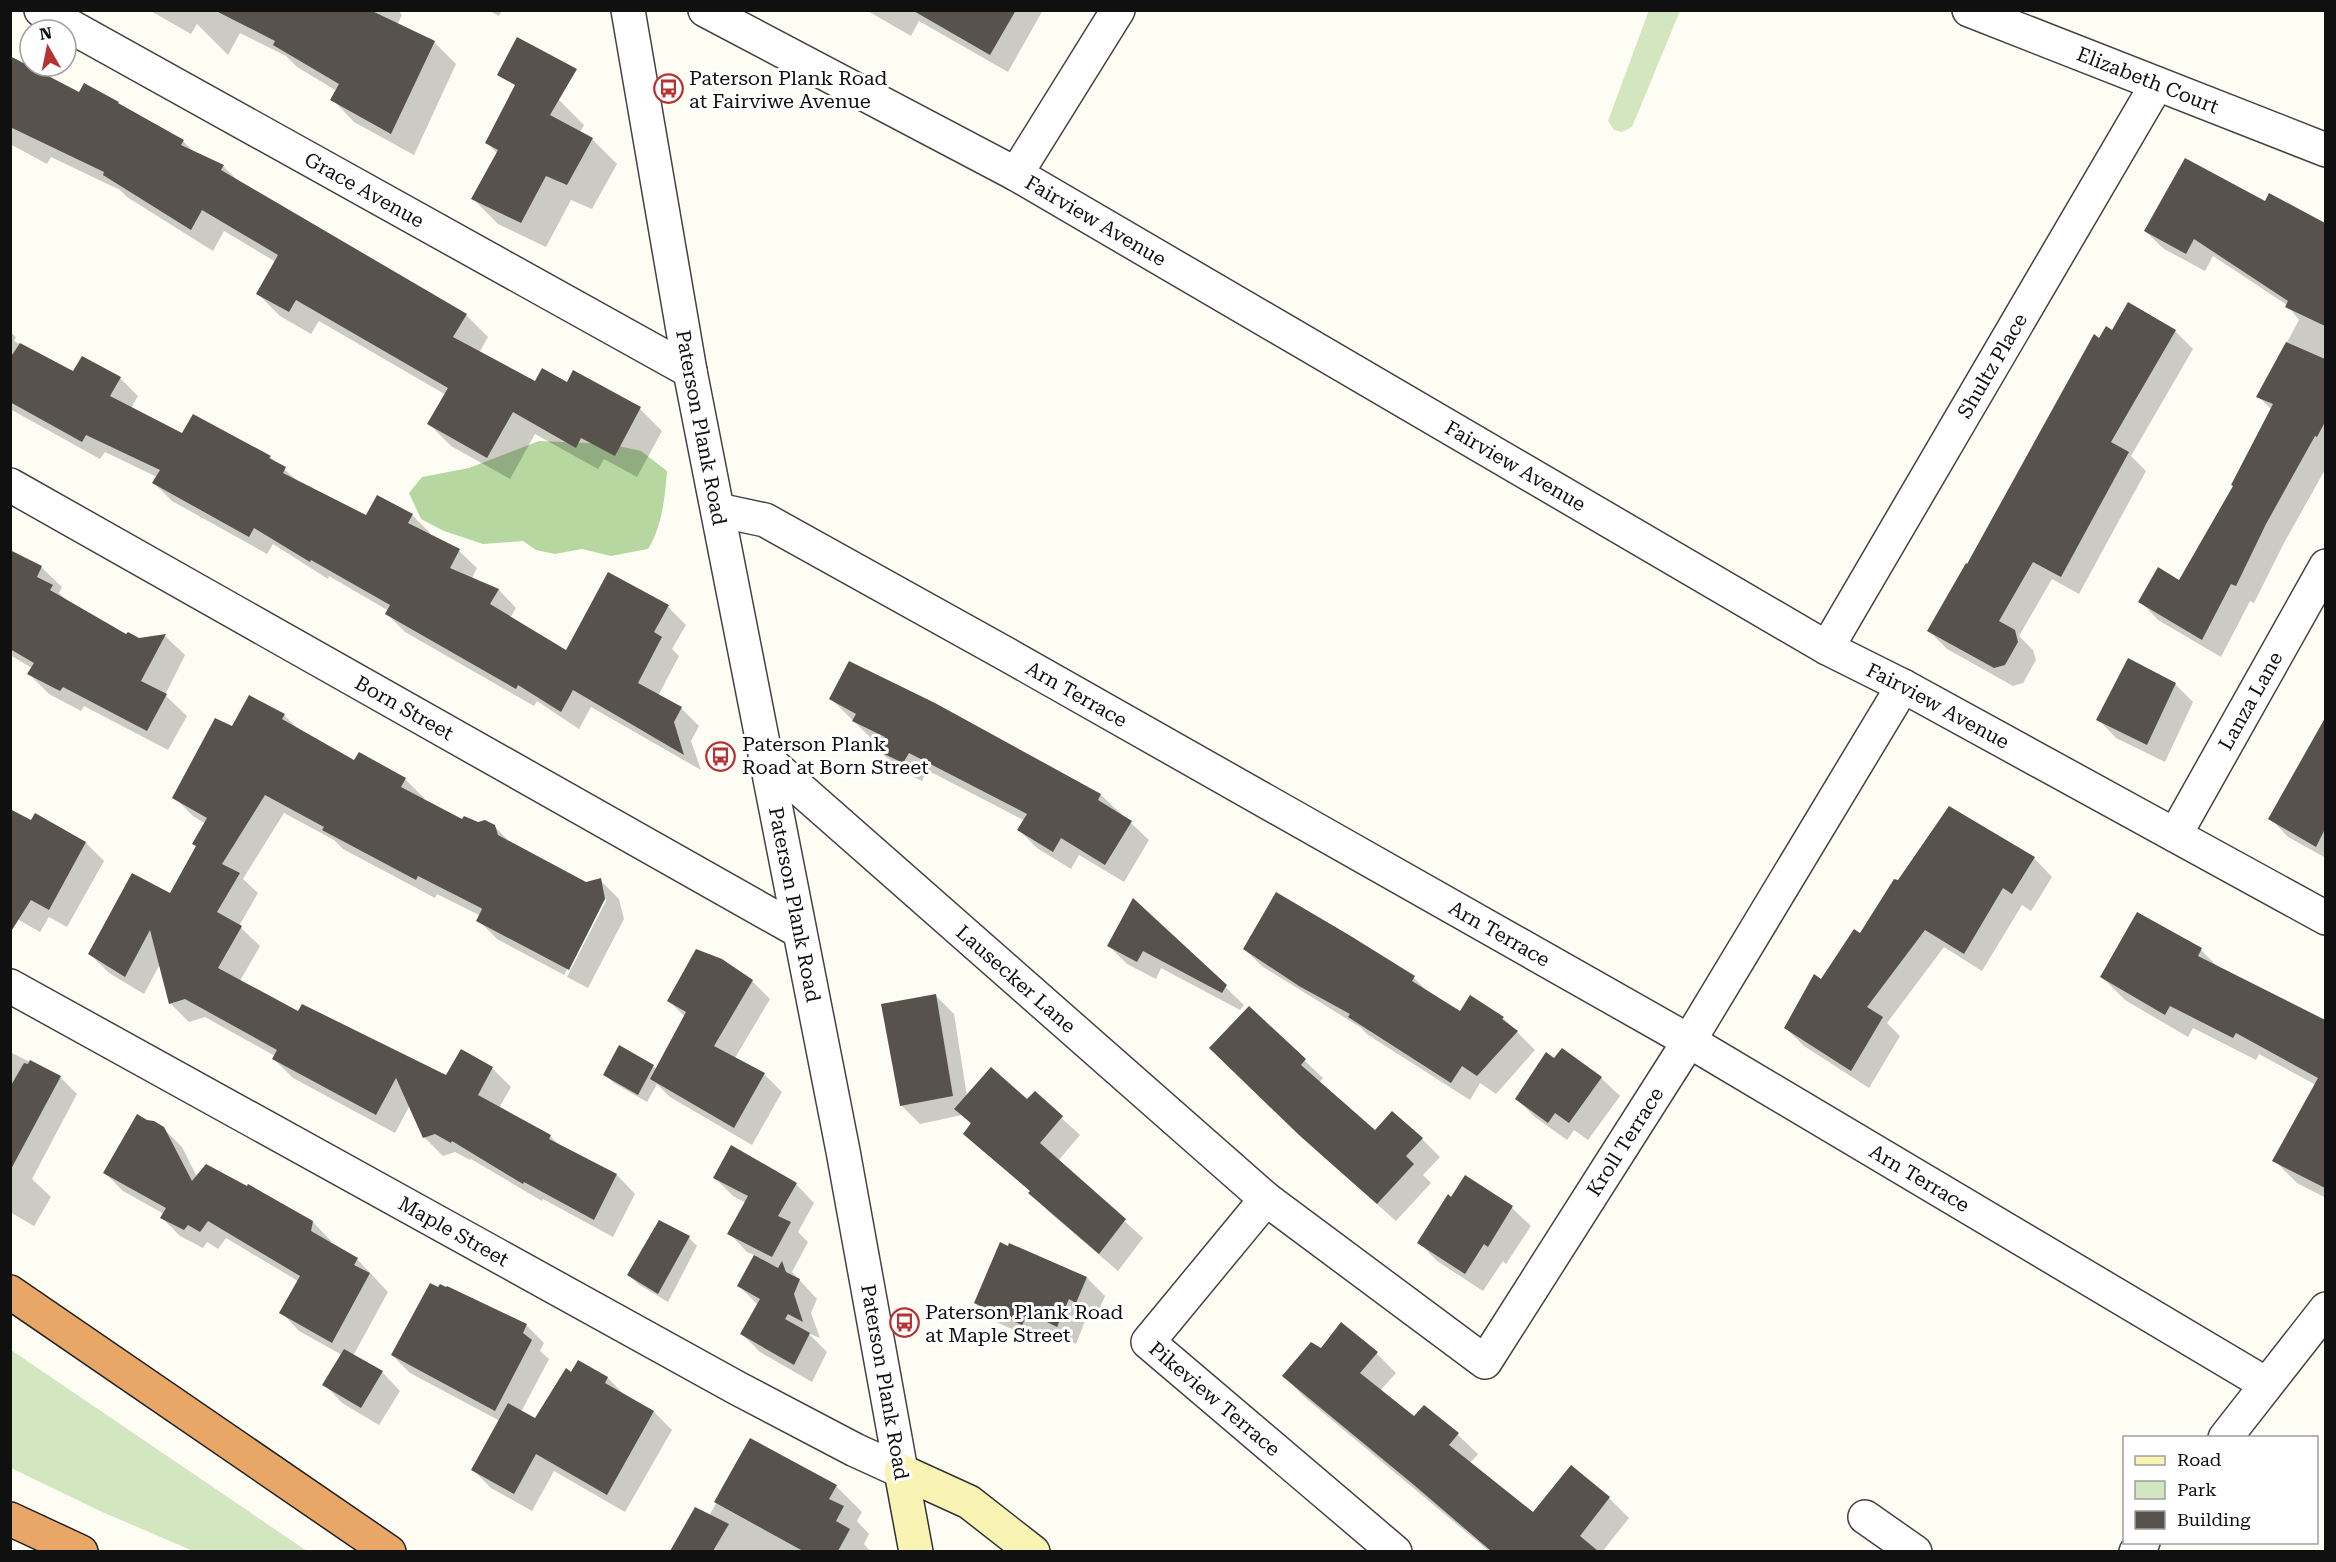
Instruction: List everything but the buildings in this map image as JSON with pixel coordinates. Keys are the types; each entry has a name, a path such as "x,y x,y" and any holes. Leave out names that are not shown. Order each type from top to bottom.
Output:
{"highway":[{"path":"10,1292 389,1551"},
{"path":"10,1519 81,1551"}],"main road":[{"name":"Paterson Plank Road","path":"901,1471 916,1551"},
{"path":"901,1471 969,1502 1033,1551"}],"street":[{"name":"Grace Avenue","path":"40,10 690,371"},
{"name":"Paterson Plank Road","path":"628,10 690,371 843,1151 901,1471"},
{"name":"Fairview Avenue","path":"705,10 1016,174 1827,648 1903,686 2325,918"},
{"path":"1016,174 1118,10"},
{"name":"Elizabeth Court","path":"1969,10 2325,150"},
{"name":"Shultz Place","path":"1827,648 2157,84"},
{"name":"Born Street","path":"10,485 799,931"},
{"name":"Arn Terrace","path":"718,510 765,520 1038,672 1689,1041 2266,1384"},
{"name":"Lanza Lane","path":"2175,834 2325,566"},
{"name":"Kroll Terrace","path":"1266,1199 1485,1362 1689,1041 1903,686"},
{"name":"Lausecker Lane","path":"766,759 1266,1199"},
{"name":"Maple Street","path":"10,986 737,1388 845,1445 901,1471"},
{"name":"Pikeview Terrace","path":"1266,1199 1148,1342 1395,1551"},
{"path":"2226,1436 2325,1309"},
{"path":"1865,1517 1915,1551"}],"green space":[{"path":"1649,10 1680,11 1632,127 1622,132 1614,130 1608,121"},
{"path":"539,441 609,444 641,451 667,471 660,522 648,549 611,556 582,549 555,554 536,550 523,541 483,544 444,531 421,519 409,493 422,477 469,468"},
{"path":"11,1350 307,1551 193,1551 100,1511 11,1468"}],"place":[{"name":"Paterson Plank Road at Fairviwe Avenue","path":"668,89"},
{"name":"Paterson Plank Road at Born Street","path":"721,756"},
{"name":"Paterson Plank Road at Maple Street","path":"904,1323"}]}
